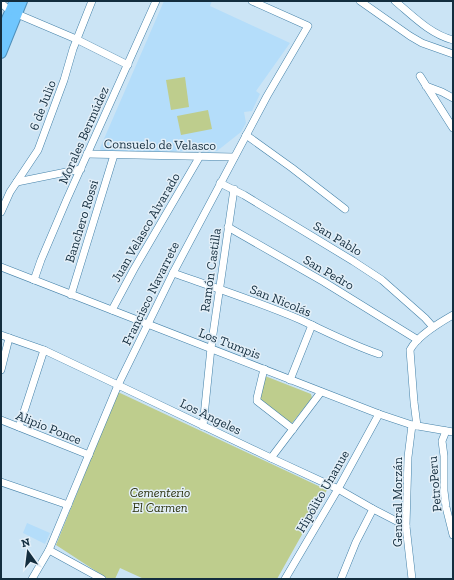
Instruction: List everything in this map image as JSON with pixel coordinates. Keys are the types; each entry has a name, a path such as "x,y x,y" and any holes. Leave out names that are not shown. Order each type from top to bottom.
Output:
{"highway":[{"path":"1,32 16,5"},
{"path":"1,53 16,5"}],"street":[{"name":"6 de Julio","path":"1,212 17,182 38,150 64,80 76,39 92,1"},
{"name":"Morales Bermúdez","path":"34,280 41,260 87,154 156,1"},
{"path":"360,1 422,43 453,54"},
{"path":"395,1 431,30 440,36 453,40"},
{"name":"Francisco Navarrete","path":"32,579 49,550 118,385 173,273 267,96 308,26 255,2"},
{"path":"1,3 16,5 76,39 128,65"},
{"path":"420,76 453,128"},
{"path":"426,86 453,98"},
{"path":"246,135 345,209"},
{"name":"Consuelo de Velasco","path":"87,154 234,157"},
{"name":"Banchero Rossi","path":"71,295 114,155"},
{"name":"Juan Velasco Alvarado","path":"112,310 134,269 200,156"},
{"path":"17,182 81,169"},
{"name":"San Pablo","path":"220,183 234,189 382,280 433,327"},
{"name":"Ramón Castilla","path":"203,426 211,348 234,189"},
{"name":"San Pedro","path":"228,227 324,282 418,340"},
{"name":"Los Tumpis","path":"1,267 379,414 415,426 449,432"},
{"name":"San Nicolás","path":"173,273 239,296 379,354"},
{"path":"415,426 409,356 410,350 418,340 433,327 453,315"},
{"path":"290,380 312,326"},
{"name":"Los Angeles","path":"1,335 44,350 338,489 406,526"},
{"path":"1,370 9,338"},
{"path":"19,427 44,350"},
{"path":"264,369 257,402 293,429"},
{"path":"271,458 321,392"},
{"name":"Hipólito Unanue","path":"285,579 338,489 379,414"},
{"name":"Alipio Ponce","path":"1,420 89,455"},
{"name":"General Morzán","path":"412,579 406,526 408,457 415,426"},
{"name":"PetroPeru","path":"449,432 442,441 444,490 446,507 453,535"},
{"path":"1,482 68,505"},
{"path":"341,579 356,542 373,509"},
{"path":"49,550 90,576 102,579"}],"shaded area":[{"path":"164,1 212,1 210,6 290,43 256,91 260,94 252,111 244,112 246,123 241,132 217,151 101,152 100,148"},
{"path":"27,523 50,533 45,544 23,533"}],"green space":[{"path":"185,77 189,107 171,110 166,80"},
{"path":"208,110 212,129 181,135 177,116"},
{"path":"265,376 311,394 312,398 292,423 290,424 259,399"},
{"name":"Cementerio El Carmen","path":"118,392 327,490 277,579 144,579 120,568 115,579 108,579 56,545"}]}
